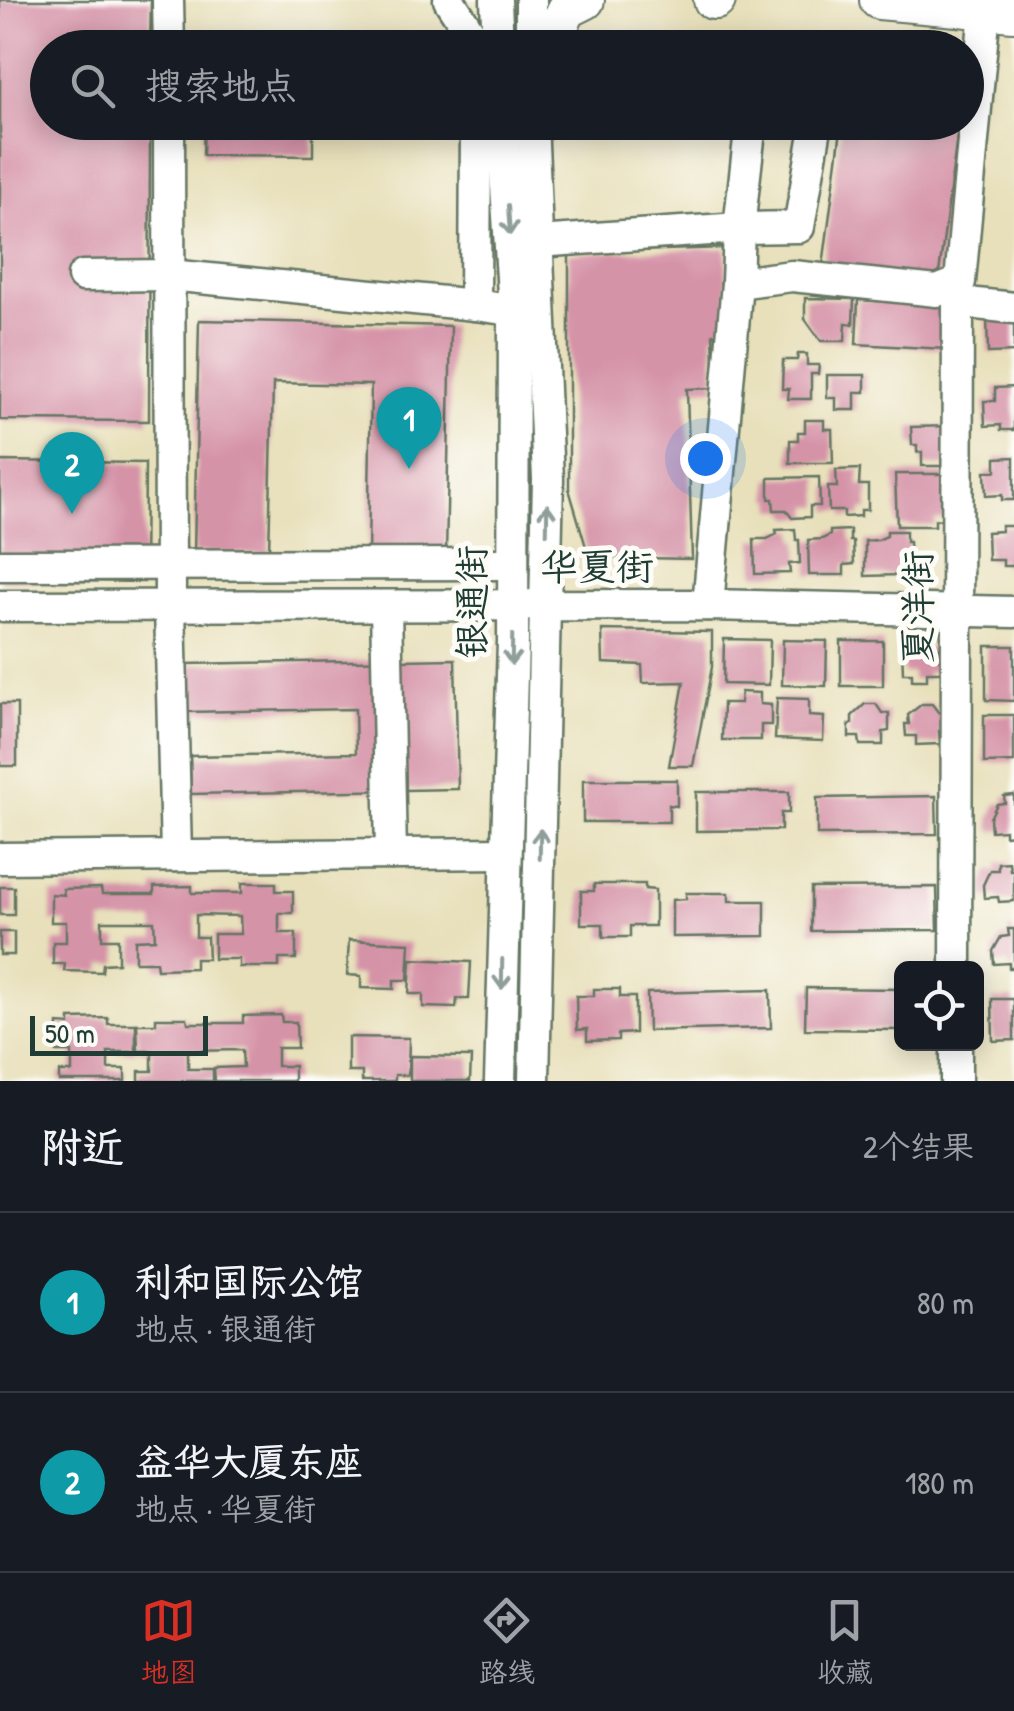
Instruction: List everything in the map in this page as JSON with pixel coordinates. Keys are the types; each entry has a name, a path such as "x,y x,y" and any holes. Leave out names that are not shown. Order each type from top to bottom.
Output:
{"main road":[{"path":"557,30 566,10 585,0"},
{"path":"879,0 1000,11"}],"street":[{"path":"168,0 168,30"},
{"path":"449,0 468,30"},
{"path":"496,0 497,30"},
{"path":"530,30 531,0"},
{"path":"984,47 1000,11"},
{"path":"169,140 170,606 176,856"},
{"path":"475,305 476,140"},
{"name":"银通街","path":"500,1081 511,564 527,312 504,140"},
{"path":"533,140 537,242 527,312 548,479 534,1081"},
{"path":"708,605 749,140"},
{"path":"792,276 814,140"},
{"path":"737,283 792,276 937,291 960,282 969,140"},
{"path":"537,242 799,226"},
{"path":"83,276 169,275 527,312"},
{"name":"夏洋街","path":"956,961 958,302 1014,308"},
{"path":"0,565 511,564"},
{"name":"华夏街","path":"0,606 708,605 1014,612"},
{"path":"386,606 391,854"},
{"path":"0,858 506,853"},
{"path":"956,1051 956,1081"}],"building":[{"path":"0,0 151,0 150,30 30,30 30,140 150,140 149,421 0,420"},
{"path":"203,140 313,140 313,156 203,155"},
{"path":"840,140 957,140 938,281 823,266"},
{"path":"726,248 728,334 713,334 715,388 687,389 692,559 589,557 569,489 569,253"},
{"path":"805,298 854,299 853,324 846,323 845,341 821,341 805,319"},
{"path":"858,300 947,305 946,349 856,344"},
{"path":"987,317 1014,318 1014,352 988,353"},
{"path":"199,320 451,326 446,555 368,554 371,385 273,383 269,554 194,553"},
{"path":"798,354 807,354 807,365 819,365 818,374 811,374 811,399 788,399 789,389 782,389 783,360 797,360"},
{"path":"827,375 865,375 865,392 855,392 855,410 836,410 836,398 827,398"},
{"path":"1014,387 1014,430 1001,430 1001,425 985,426 984,401 995,401 995,388"},
{"path":"805,420 824,420 824,429 832,429 833,463 790,463 790,440 798,440 798,432 805,432"},
{"path":"952,426 946,466 922,466 922,452 912,445 911,427"},
{"path":"1014,457 1014,500 1002,500 1002,495 986,496 985,471 996,471 996,458"},
{"path":"0,461 145,463 144,582 0,580"},
{"path":"860,469 859,485 868,485 868,510 861,510 861,516 844,517 844,511 829,511 828,487 837,487 836,470"},
{"path":"895,474 946,474 946,519 935,520 935,526 897,526"},
{"path":"819,477 820,506 810,506 810,517 792,518 786,510 774,510 773,499 769,499 769,478"},
{"path":"1001,526 1014,526 1014,566 1003,566 1003,560 988,560 987,532 1001,531"},
{"path":"795,529 800,563 789,564 790,573 755,574 754,539 767,539 777,534 776,530"},
{"path":"850,530 854,564 844,565 844,575 809,575 808,540 822,539 830,531"},
{"path":"887,531 906,531 910,565 900,566 900,575 865,576 865,541 887,536"},
{"path":"602,630 712,632 712,667 693,766 669,766 684,682 643,683 642,665 603,663"},
{"path":"925,638 925,648 941,648 941,672 927,672 927,680 912,680 912,673 903,673 902,647 915,647 915,639"},
{"path":"724,639 770,640 769,685 723,684"},
{"path":"783,640 827,641 826,686 782,685"},
{"path":"841,641 883,641 883,686 841,686"},
{"path":"986,646 1014,646 1014,701 986,700"},
{"path":"455,659 458,789 191,794 190,756 356,753 355,709 185,712 184,664"},
{"path":"741,692 760,693 760,704 771,705 771,725 761,725 761,740 722,740 723,703 740,703"},
{"path":"777,698 809,699 809,716 824,717 823,741 775,739"},
{"path":"0,704 17,704 17,766 0,766"},
{"path":"865,704 876,704 882,713 889,713 889,731 883,732 883,745 860,745 859,737 849,737 852,716"},
{"path":"922,704 932,704 938,712 944,712 945,731 939,731 940,744 916,745 916,736 906,736 908,715"},
{"path":"984,715 1014,715 1014,762 984,763"},
{"path":"583,780 677,780 677,806 669,805 669,822 583,822"},
{"path":"696,792 789,792 789,813 781,813 781,830 696,831"},
{"path":"1014,795 1014,834 991,831 990,818 997,804 1005,803 1004,796"},
{"path":"936,796 937,834 817,835 817,798"},
{"path":"1009,862 1010,870 1014,870 1014,901 984,898 983,885 990,870 998,870 998,863"},
{"path":"242,883 276,883 276,891 293,891 293,913 279,913 279,933 296,933 296,959 279,959 279,967 239,967 239,959 214,959 214,934 241,934 240,916 196,915 196,937 207,937 208,959 195,959 195,968 157,969 156,962 135,962 135,940 155,939 154,921 102,921 102,939 118,939 118,963 103,964 102,972 64,971 65,964 53,964 53,942 66,942 66,922 51,922 51,894 64,895 63,889 101,888 102,894 154,894 154,887 192,886 192,893 242,893"},
{"path":"594,884 645,884 645,889 655,890 655,926 630,926 630,937 603,937 603,924 581,924 581,891 594,891"},
{"path":"0,887 14,887 14,915 0,915"},
{"path":"937,887 938,930 811,931 811,888"},
{"path":"686,893 729,893 729,901 765,901 765,936 672,937 672,900 686,899"},
{"path":"1008,929 1014,929 1014,968 1009,968 1009,963 994,964 993,951 1001,937 1009,936"},
{"path":"0,932 14,932 14,955 0,955"},
{"path":"349,940 410,943 408,980 394,980 394,989 361,988 361,976 347,975"},
{"path":"411,959 471,962 469,999 457,999 456,1008 423,1007 423,994 409,994"},
{"path":"806,988 894,989 894,1030 805,1029"},
{"path":"594,989 620,989 620,997 635,997 635,1033 618,1034 618,1040 587,1041 587,1029 577,1030 576,996 594,996"},
{"path":"770,990 771,1028 648,1031 647,993"},
{"path":"992,999 1014,999 1014,1040 993,1041"},
{"path":"281,1015 282,1022 296,1022 297,1048 277,1048 277,1066 294,1066 294,1081 215,1081 214,1068 243,1067 242,1050 188,1051 188,1069 213,1069 213,1081 139,1081 139,1071 152,1071 152,1051 138,1051 137,1024 156,1024 156,1018 187,1018 188,1023 243,1023 243,1016"},
{"path":"108,1018 108,1024 136,1024 136,1052 108,1052 108,1069 125,1069 125,1081 59,1081 59,1072 72,1072 72,1052 57,1052 58,1024 70,1025 70,1019"},
{"path":"348,1037 409,1038 408,1075 395,1075 395,1081 362,1081 362,1072 348,1072"},
{"path":"410,1056 471,1057 470,1081 410,1081"}],"place":[{"name":"利和国际公馆","path":"409,469"},
{"name":"益华大厦东座","path":"72,514"}]}
